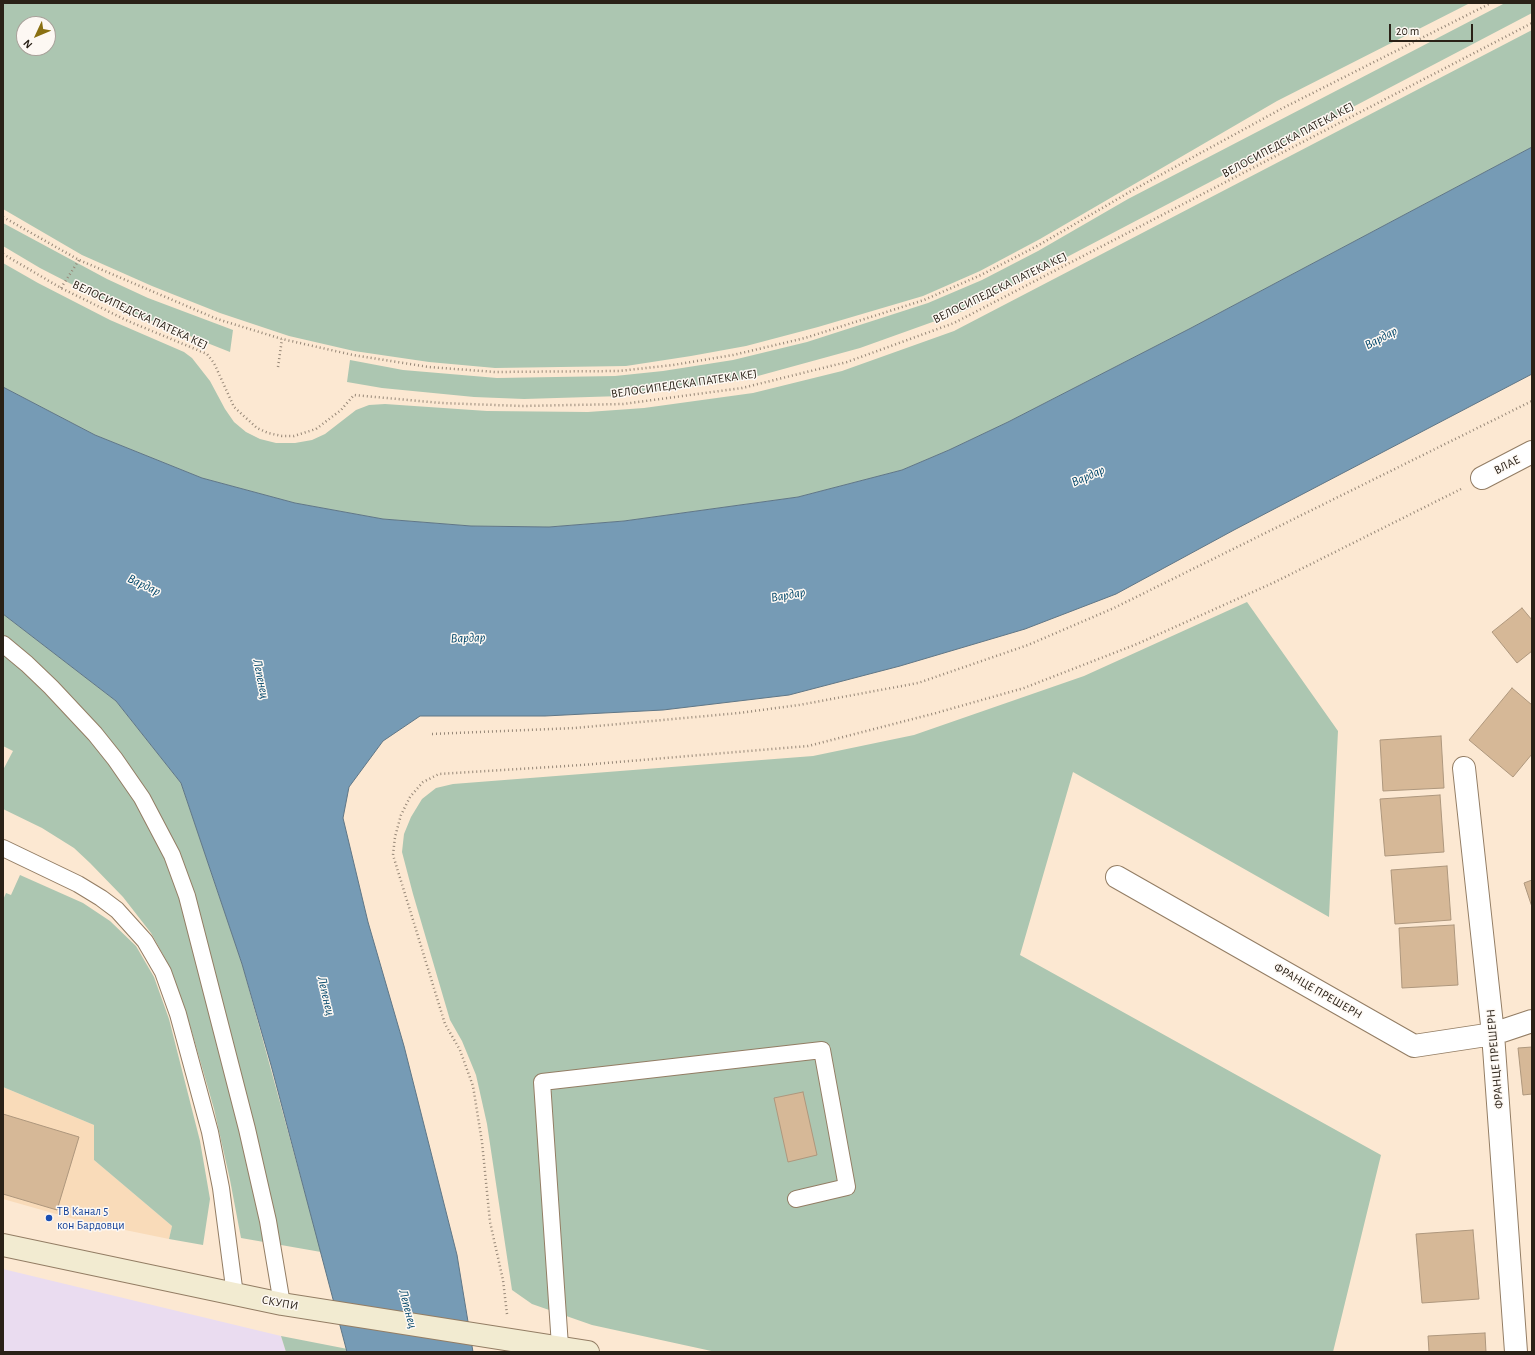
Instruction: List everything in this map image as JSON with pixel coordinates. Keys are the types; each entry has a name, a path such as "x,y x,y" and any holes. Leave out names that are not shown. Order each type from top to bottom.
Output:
{"street":[{"name":"ВЛАЕ","path":"1482,478 1532,452"},
{"name":"ФРАНЦЕ ПРЕШЕРН","path":"1464,768 1493,1034 1516,1352"},
{"name":"ФРАНЦE ПРЕШЕРН","path":"1117,877 1414,1046 1493,1034 1532,1021"},
{"name":"СКУПИ","path":"3,1245 282,1304 522,1344 588,1352"}],"lane":[{"path":"3,644 28,664 95,734 115,759 142,798 172,855 186,896 237,1087 266,1214 282,1304"},
{"path":"3,848 78,884 106,902 127,921 145,941 163,972 178,1014 210,1132 221,1188 235,1295"},
{"path":"562,1349 542,1082 822,1050 847,1187 796,1199"}],"path":[{"path":"3,216 79,260 217,318 282,339 352,356 429,367 503,372 635,369 733,356 805,338 924,300 980,276 1039,245 1133,190 1281,110 1491,3"},
{"name":"ВЕЛОСИПЕДСКА ПАТЕКА КЕЈ","path":"3,254 61,288 128,321 207,354 214,363 234,407 258,428 268,433 282,436 294,436 316,429 341,410 354,395 441,403 538,406 623,404 742,388 847,362 954,323 1532,23"},
{"path":"61,288 79,260"},
{"path":"278,367 282,339"},
{"path":"432,734 575,728 739,713 800,705 918,684 1028,645 1114,608 1532,401"},
{"path":"522,1344 503,1280 490,1222 482,1142 473,1086 460,1050 445,1024 393,855 395,837 401,815 410,797 422,782 439,774 582,765 808,746 936,713 1024,688 1137,644 1275,582 1482,478"}],"shaded area":[{"path":"3,1087 94,1125 94,1160 172,1226 169,1239 81,1221 3,1199"},
{"path":"3,1269 281,1336 286,1352 3,1352"}],"green space":[{"path":"3,3 1470,3 1277,101 1040,239 980,271 923,296 818,327 746,346 691,356 626,366 495,368 429,362 354,351 289,336 220,313 152,286 82,255 3,209"},
{"path":"1505,3 1532,3 1532,13 966,310 860,348 747,379 622,396 524,399 474,397 382,388 347,382 350,360 403,370 497,378 615,376 663,371 733,360 807,342 928,303 982,280 1038,251 1128,199"},
{"path":"1532,30 1532,147 1191,328 1008,422 902,470 798,497 624,521 549,527 471,526 383,519 295,503 202,478 95,435 3,387 3,263 110,320 184,352 192,358 210,381 234,422 246,432 260,439 276,443 295,443 312,440 325,434 356,410 369,405 385,404 487,411 588,412 644,408 753,393 842,371 954,331"},
{"path":"3,223 107,279 148,298 233,330 230,352 114,306 40,268 3,246"},
{"path":"1247,602 1338,731 1329,917 1073,772 1020,955 1381,1155 1333,1352 716,1352 592,1325 532,1304 512,1290 487,1124 476,1075 462,1041 450,1020 402,852 404,834 411,817 422,799 436,788 453,784 813,756 914,735 1084,676"},
{"path":"3,614 116,701 181,783 242,964 321,1252 241,1238 214,1109 185,1008 166,960 151,933 123,897 74,848 42,828 3,809 3,770 13,751 3,746"},
{"path":"20,875 83,903 110,921 136,946 154,977 169,1019 200,1141 210,1199 203,1245 169,1239 172,1226 94,1160 94,1125 3,1087 3,900 6,893 11,895"},
{"path":"281,1336 363,1352 286,1352"}],"water":[{"path":"1532,147 1532,374 1234,530 1116,594 1025,629 900,666 789,695 663,710 545,716 420,716 383,741 349,787 343,818 368,922 404,1046 457,1255 473,1352 347,1352 271,1065 242,964 181,783 116,701 3,614 3,387 95,435 202,478 295,503 383,519 471,526 549,527 624,521 798,497 902,470 1008,422 1191,328"}],"building":[{"path":"1522,608 1532,620 1532,651 1517,663 1492,632"},
{"path":"1512,688 1532,705 1532,754 1513,777 1469,740"},
{"path":"1441,736 1444,788 1383,791 1380,740"},
{"path":"1440,795 1444,852 1385,856 1380,799"},
{"path":"1447,866 1451,920 1395,924 1391,870"},
{"path":"1532,880 1532,907 1524,883"},
{"path":"1454,925 1458,985 1402,988 1399,928"},
{"path":"1532,1047 1532,1094 1523,1095 1518,1048"},
{"path":"803,1092 817,1155 788,1162 774,1098"},
{"path":"3,1114 79,1137 57,1210 3,1194"},
{"path":"1473,1230 1479,1299 1422,1303 1416,1234"},
{"path":"1485,1333 1486,1352 1429,1352 1428,1336"}],"place":[{"name":"ТВ Канал 5 кон Бардовци","path":"49,1218"}],"water label":[{"name":"Вардар","path":"1381,338"},
{"name":"Вардар","path":"1088,476"},
{"name":"Вардар","path":"144,585"},
{"name":"Вардар","path":"788,595"},
{"name":"Вардар","path":"468,638"},
{"name":"Лепенец","path":"261,679"},
{"name":"Лепенец","path":"326,996"},
{"name":"Лепенец","path":"408,1309"}]}
